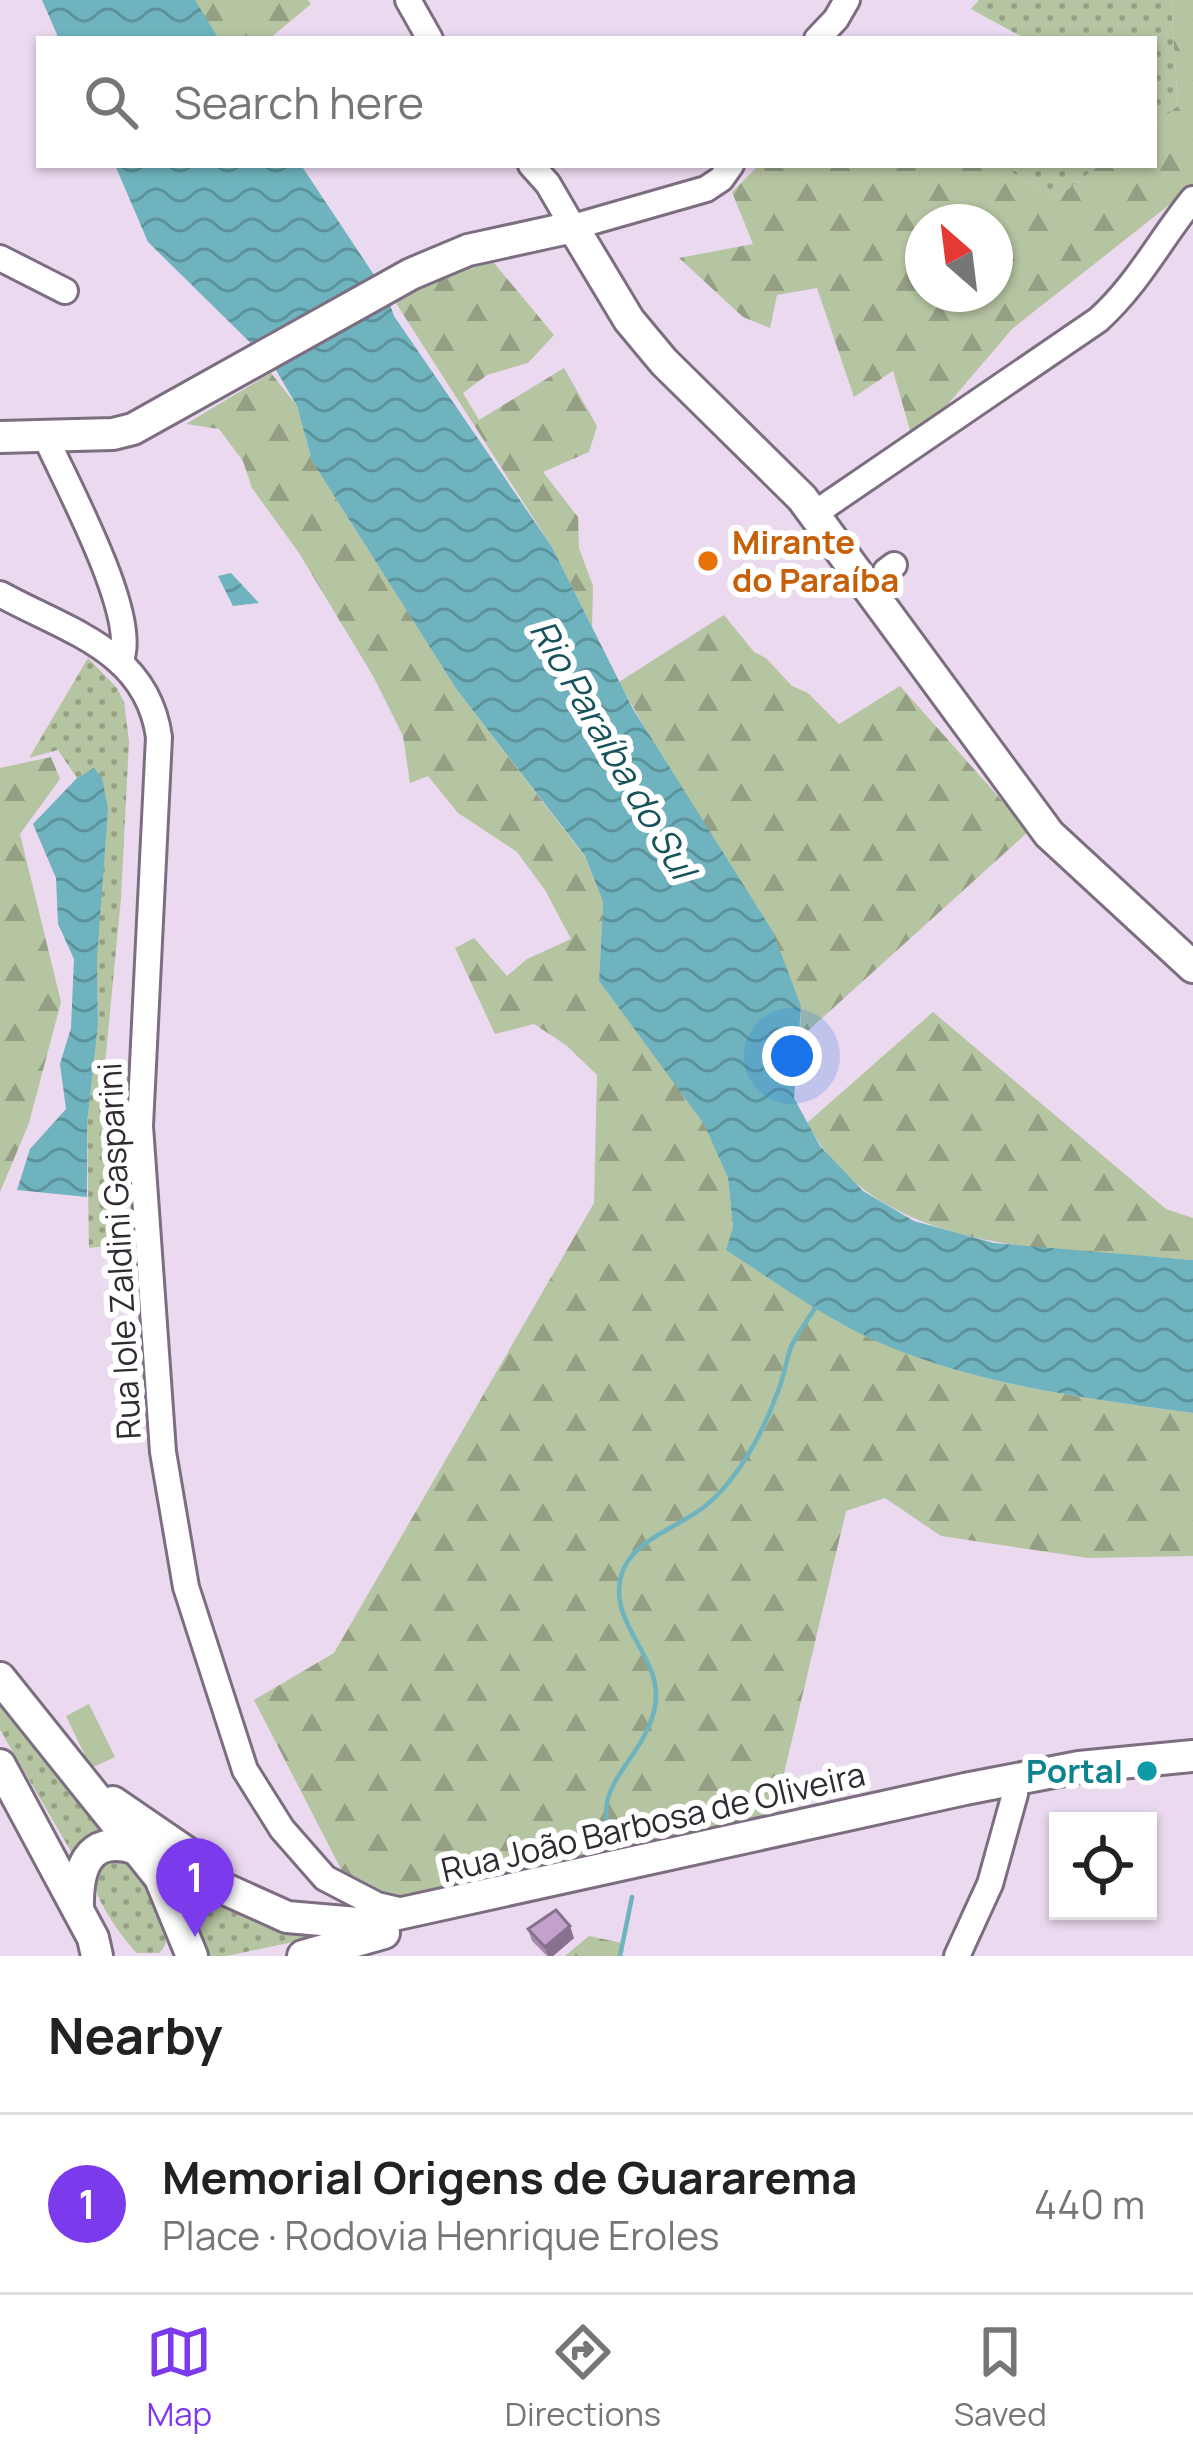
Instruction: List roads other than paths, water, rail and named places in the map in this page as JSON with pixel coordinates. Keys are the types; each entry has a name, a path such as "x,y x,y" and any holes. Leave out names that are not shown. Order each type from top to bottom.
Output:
{"main road":[{"path":"0,437 46,438 133,429 411,274 468,250 573,226 629,320 664,362 814,514 1048,834 1193,967"},
{"path":"0,1678 140,1852 173,1902 192,1956"},
{"name":"Rua João Barbosa de Oliveira","path":"140,1852 286,1917 357,1923 965,1789 1079,1767 1193,1756"},
{"path":"0,1765 105,1952"},
{"path":"72,1771 195,1859 314,1922"},
{"name":"Rua João Barbosa de Oliveira","path":"306,1956 436,1917 1015,1794 1193,1772"},
{"path":"78,1909 77,1885 95,1851 113,1844 140,1852"},
{"path":"169,1956 178,1930 173,1902"}],"street":[{"path":"408,0 428,36"},
{"path":"820,36 847,0"},
{"path":"533,168 573,226 690,195 721,179 729,168"},
{"path":"814,514 1098,320 1137,283 1163,236 1193,199"},
{"path":"0,258 64,291"},
{"path":"0,594 121,659 122,617 113,588 46,438"},
{"name":"Rua Iole Zaldini Gasparini","path":"121,659 149,699 159,737 140,1126 163,1452 194,1622 245,1770 282,1828 325,1878 377,1905 409,1913"},
{"path":"957,1956 990,1884 1015,1794"},
{"path":"314,1922 328,1897 325,1878"}],"water":[{"path":"42,0 195,0 217,36 58,36"},
{"name":"Rio Paraíba do Sul","path":"116,168 303,168 386,293 394,316 552,547 633,709 773,932 801,1006 794,1098 820,1146 863,1191 914,1221 994,1243 1193,1260 1193,1413 1037,1389 922,1359 844,1325 726,1250 733,1227 728,1178 704,1124 599,981 603,902 585,856 457,690 312,461 297,406 273,365 148,242"},
{"path":"231,573 259,603 233,606 218,576"},
{"path":"94,768 102,778 108,808 97,958 98,1025 87,1124 87,1197 17,1190 30,1149 66,1109 60,1064 71,1028 74,959 58,924 56,878 33,824 77,778"}],"waterway":[{"path":"619,1846 606,1809 618,1777 649,1727 656,1688 621,1605 624,1568 649,1541 704,1507 739,1469 772,1406 793,1342 815,1308"},
{"path":"620,1956 632,1897"}],"place":[{"name":"Mirante do Paraíba","path":"708,561"},
{"name":"Portal","path":"1147,1771"},
{"name":"Memorial Origens de Guararema","path":"195,1937"}]}
